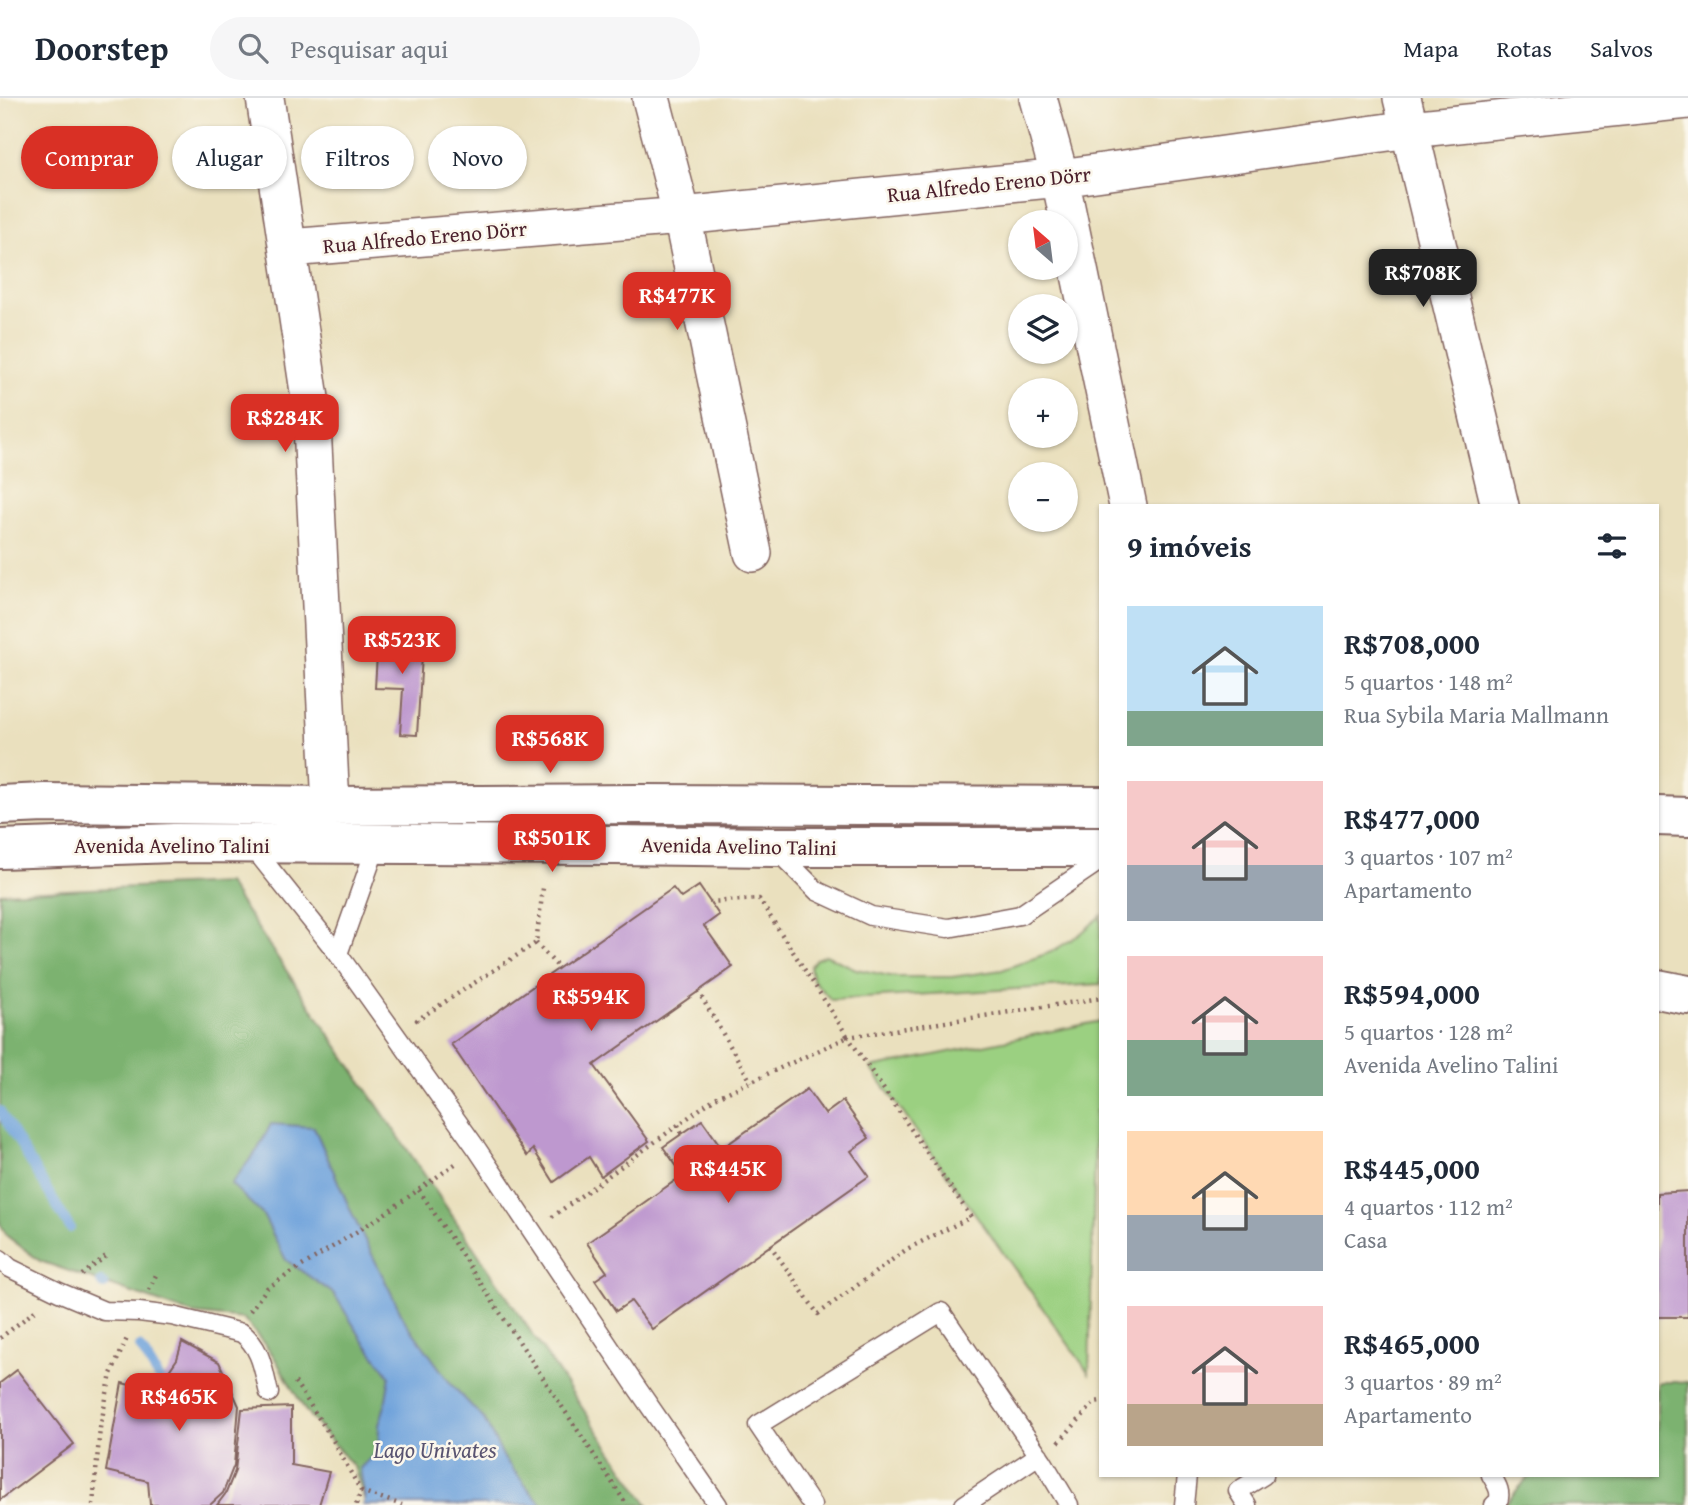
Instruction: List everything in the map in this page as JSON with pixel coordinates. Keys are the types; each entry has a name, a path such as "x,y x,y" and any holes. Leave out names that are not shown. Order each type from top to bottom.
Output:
{"main road":[{"name":"Avenida Avelino Talini","path":"0,805 1099,806"},
{"path":"1659,816 1688,817"},
{"name":"Avenida Avelino Talini","path":"0,849 174,843 1099,847"},
{"path":"1659,989 1688,995"}],"street":[{"path":"265,98 312,405 331,806"},
{"path":"651,98 682,216 753,553"},
{"path":"1038,98 1059,178 1128,504"},
{"name":"Rua Alfredo Ereno Dörr","path":"289,248 682,216 1059,178 1406,114 1688,100"},
{"path":"1406,114 1500,504"}],"lane":[{"path":"251,844 338,954 477,1149 718,1505"},
{"path":"338,954 377,844"},
{"path":"773,847 817,891 871,916 948,928 1020,915 1099,861"},
{"path":"0,1259 10,1268 59,1293 104,1311 172,1316 242,1333 258,1350 269,1393"},
{"path":"812,1505 758,1424 941,1312 1069,1505"},
{"path":"964,1505 1040,1458"},
{"path":"1184,1505 1187,1477"},
{"path":"1247,1505 1238,1491 1261,1477"},
{"path":"1492,1477 1500,1493 1494,1505"}],"path":[{"path":"425,1031 417,1020 536,943 543,888"},
{"path":"710,902 759,899 848,1037 971,1217 906,1249 818,1314 770,1245"},
{"path":"536,943 559,968"},
{"path":"698,992 751,1082"},
{"path":"534,1234 555,1215 715,1098 848,1037 1099,998"},
{"path":"678,1125 682,1134"},
{"path":"260,1318 250,1311 267,1288 380,1217 477,1149"},
{"path":"419,1190 626,1503 617,1505"},
{"path":"548,1205 555,1215"},
{"path":"93,1505 100,1428 111,1374 156,1275"},
{"path":"291,1376 330,1435 362,1491 402,1505"},
{"path":"1040,1458 1095,1402 1099,1401"},
{"path":"356,1505 362,1491"}],"green space":[{"path":"227,883 648,1505 366,1505 354,1467 306,1412 273,1355 244,1319 193,1314 40,1261 7,1236 0,1224 0,893"},
{"path":"1099,918 1099,984 831,1000 813,980 810,967 816,959 826,955 856,969 895,977 952,977 1002,970 1051,952 1079,935"},
{"path":"1099,1021 1099,1111 1096,1111 1089,1373 871,1068"},
{"path":"1688,1382 1688,1505 1503,1505 1529,1477 1659,1477 1659,1383"}],"water":[{"name":"Lago Univates","path":"271,1124 314,1127 354,1218 405,1321 451,1384 484,1419 504,1458 543,1505 363,1505 365,1500 360,1468 378,1451 379,1425 390,1376 362,1339 334,1294 286,1260 263,1215 231,1184 258,1149"}],"building":[{"path":"378,638 423,640 417,735 400,734 403,689 375,688"},
{"path":"699,886 719,915 704,926 733,967 594,1065 649,1141 601,1176 589,1157 554,1182 533,1149 527,1156 451,1044 673,888 681,898"},
{"path":"807,1089 825,1114 843,1101 869,1138 851,1151 869,1176 652,1329 631,1301 616,1311 595,1280 607,1272 587,1243 683,1175 663,1147 702,1120 722,1148"},
{"path":"1688,1191 1688,1317 1659,1317 1659,1193"},
{"path":"182,1342 219,1362 239,1406 234,1465 223,1493 210,1505 150,1505 148,1481 106,1471 122,1383 155,1391 177,1359"},
{"path":"17,1370 74,1444 0,1500 0,1383"},
{"path":"291,1407 291,1465 329,1472 319,1505 217,1505 226,1493 235,1471 242,1409"}],"waterway":[{"path":"0,1111 70,1228"},
{"path":"101,1282 104,1285"},
{"path":"140,1347 167,1391"}]}
